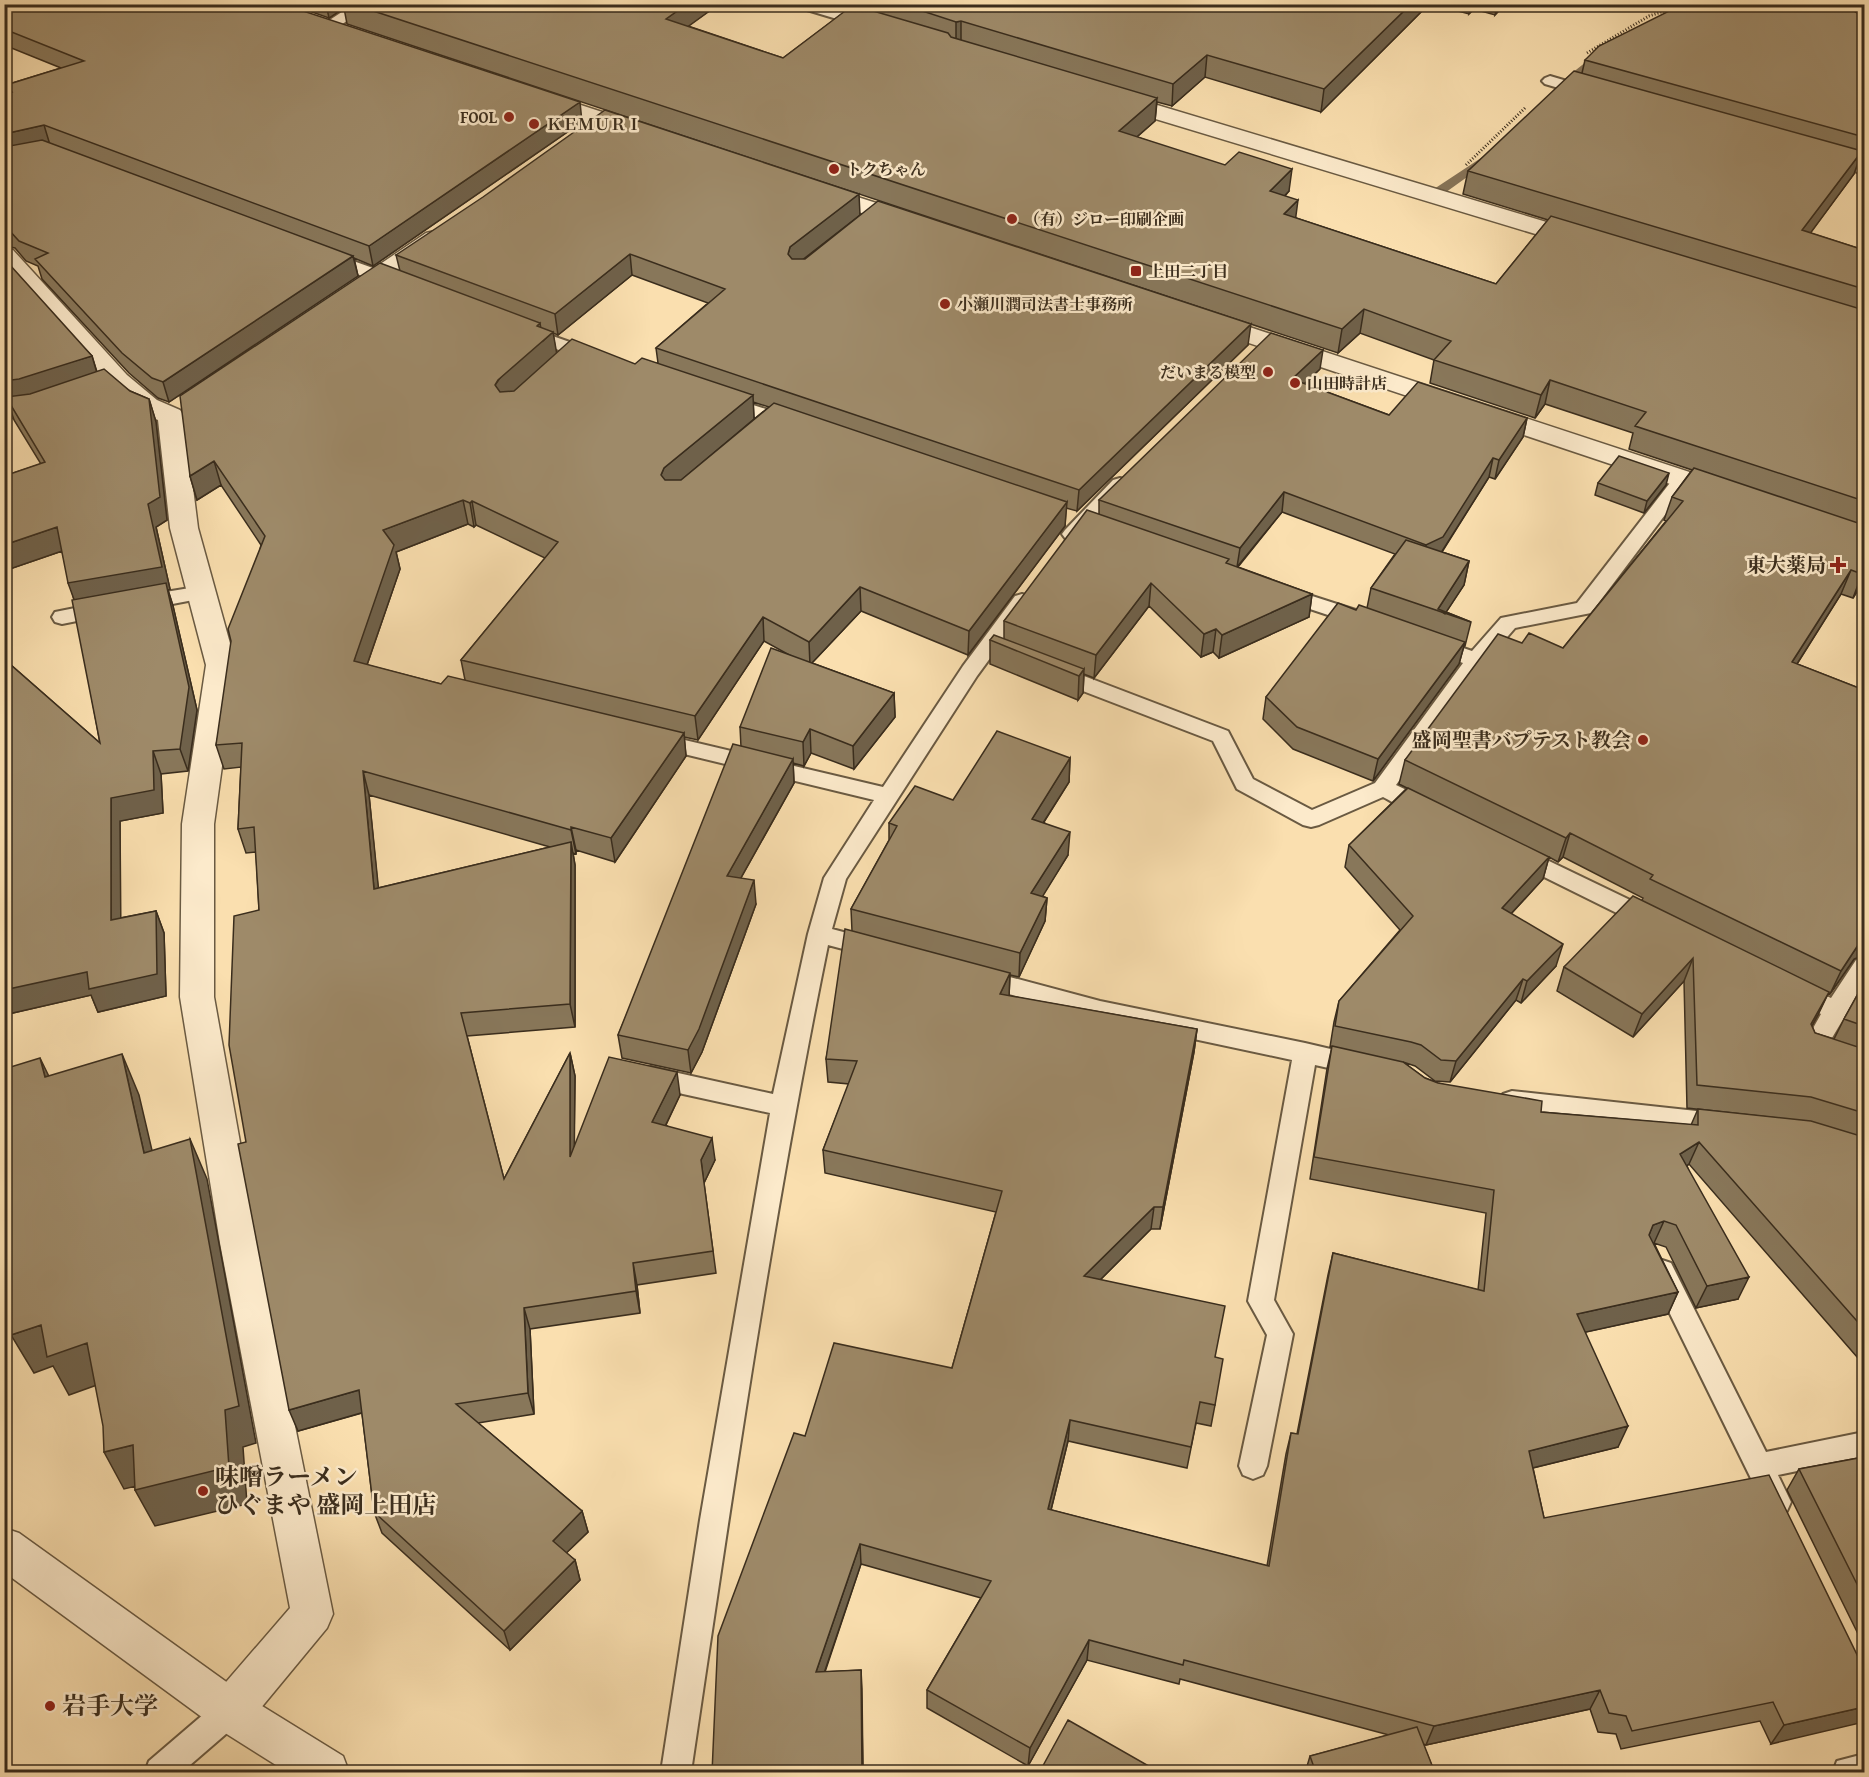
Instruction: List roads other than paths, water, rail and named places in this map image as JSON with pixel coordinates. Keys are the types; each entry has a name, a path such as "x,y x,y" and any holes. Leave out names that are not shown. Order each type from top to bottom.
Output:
{"street":[{"path":"317,24 360,39"},
{"path":"515,90 659,138"},
{"path":"1096,93 1605,247"},
{"path":"577,139 604,120"},
{"path":"790,182 869,218 934,230"},
{"path":"333,307 456,224"},
{"path":"4,255 107,385 148,406 181,410 184,528 221,665 198,824 197,997 239,1243 312,1614 230,1712"},
{"path":"1189,315 1258,349 1683,479 1751,502"},
{"path":"4,1547 230,1712 327,1773"}],"lane":[{"path":"317,24 365,4"},
{"path":"802,4 881,28"},
{"path":"1550,81 1608,98"},
{"path":"1809,153 1864,169"},
{"path":"313,251 411,288"},
{"path":"510,326 608,361"},
{"path":"559,365 576,350"},
{"path":"707,394 805,428"},
{"path":"4,414 53,402"},
{"path":"755,432 772,417"},
{"path":"1061,549 1076,520 1132,472"},
{"path":"1031,664 1221,736 1245,784 1311,819 1383,788 1476,660 1508,623 1584,608 1683,479"},
{"path":"1076,520 1104,530"},
{"path":"676,1773 714,1520 783,1106 819,934 835,878 987,647 1034,584"},
{"path":"1262,585 1375,624"},
{"path":"62,617 202,592"},
{"path":"1420,640 1476,660"},
{"path":"987,647 1009,655"},
{"path":"634,734 888,796"},
{"path":"1383,788 1446,819"},
{"path":"1498,845 1667,927"},
{"path":"819,934 898,955"},
{"path":"1864,966 1835,1010 1814,1048 1864,1064"},
{"path":"954,970 1100,1011 1383,1070"},
{"path":"1783,984 1835,1010"},
{"path":"1253,1466 1280,1334 1260,1301 1305,1052"},
{"path":"631,1072 783,1106"},
{"path":"1487,1099 1742,1126"},
{"path":"1655,1256 1790,1530"},
{"path":"1759,1466 1864,1445"},
{"path":"160,1773 230,1712"},
{"path":"1848,1773 1864,1769"}],"waterway":[{"path":"1561,87 1601,53"},
{"path":"1438,192 1484,160"}],"place":[{"name":"FOOL","path":"509,117"},
{"name":"ＫＥＭＵＲＩ","path":"534,124"},
{"name":"トクちゃん","path":"834,169"},
{"name":"（有）ジロー印刷企画","path":"1012,219"},
{"name":"上田二丁目","path":"1136,271"},
{"name":"小瀬川潤司法書士事務所","path":"945,304"},
{"name":"だいまる模型","path":"1268,372"},
{"name":"山田時計店","path":"1295,383"},
{"name":"東大薬局","path":"1838,565"},
{"name":"盛岡聖書バプテスト教会","path":"1643,740"},
{"name":"味噌ラーメン ひぐまや 盛岡上田店","path":"203,1491"},
{"name":"岩手大学","path":"50,1706"}]}
